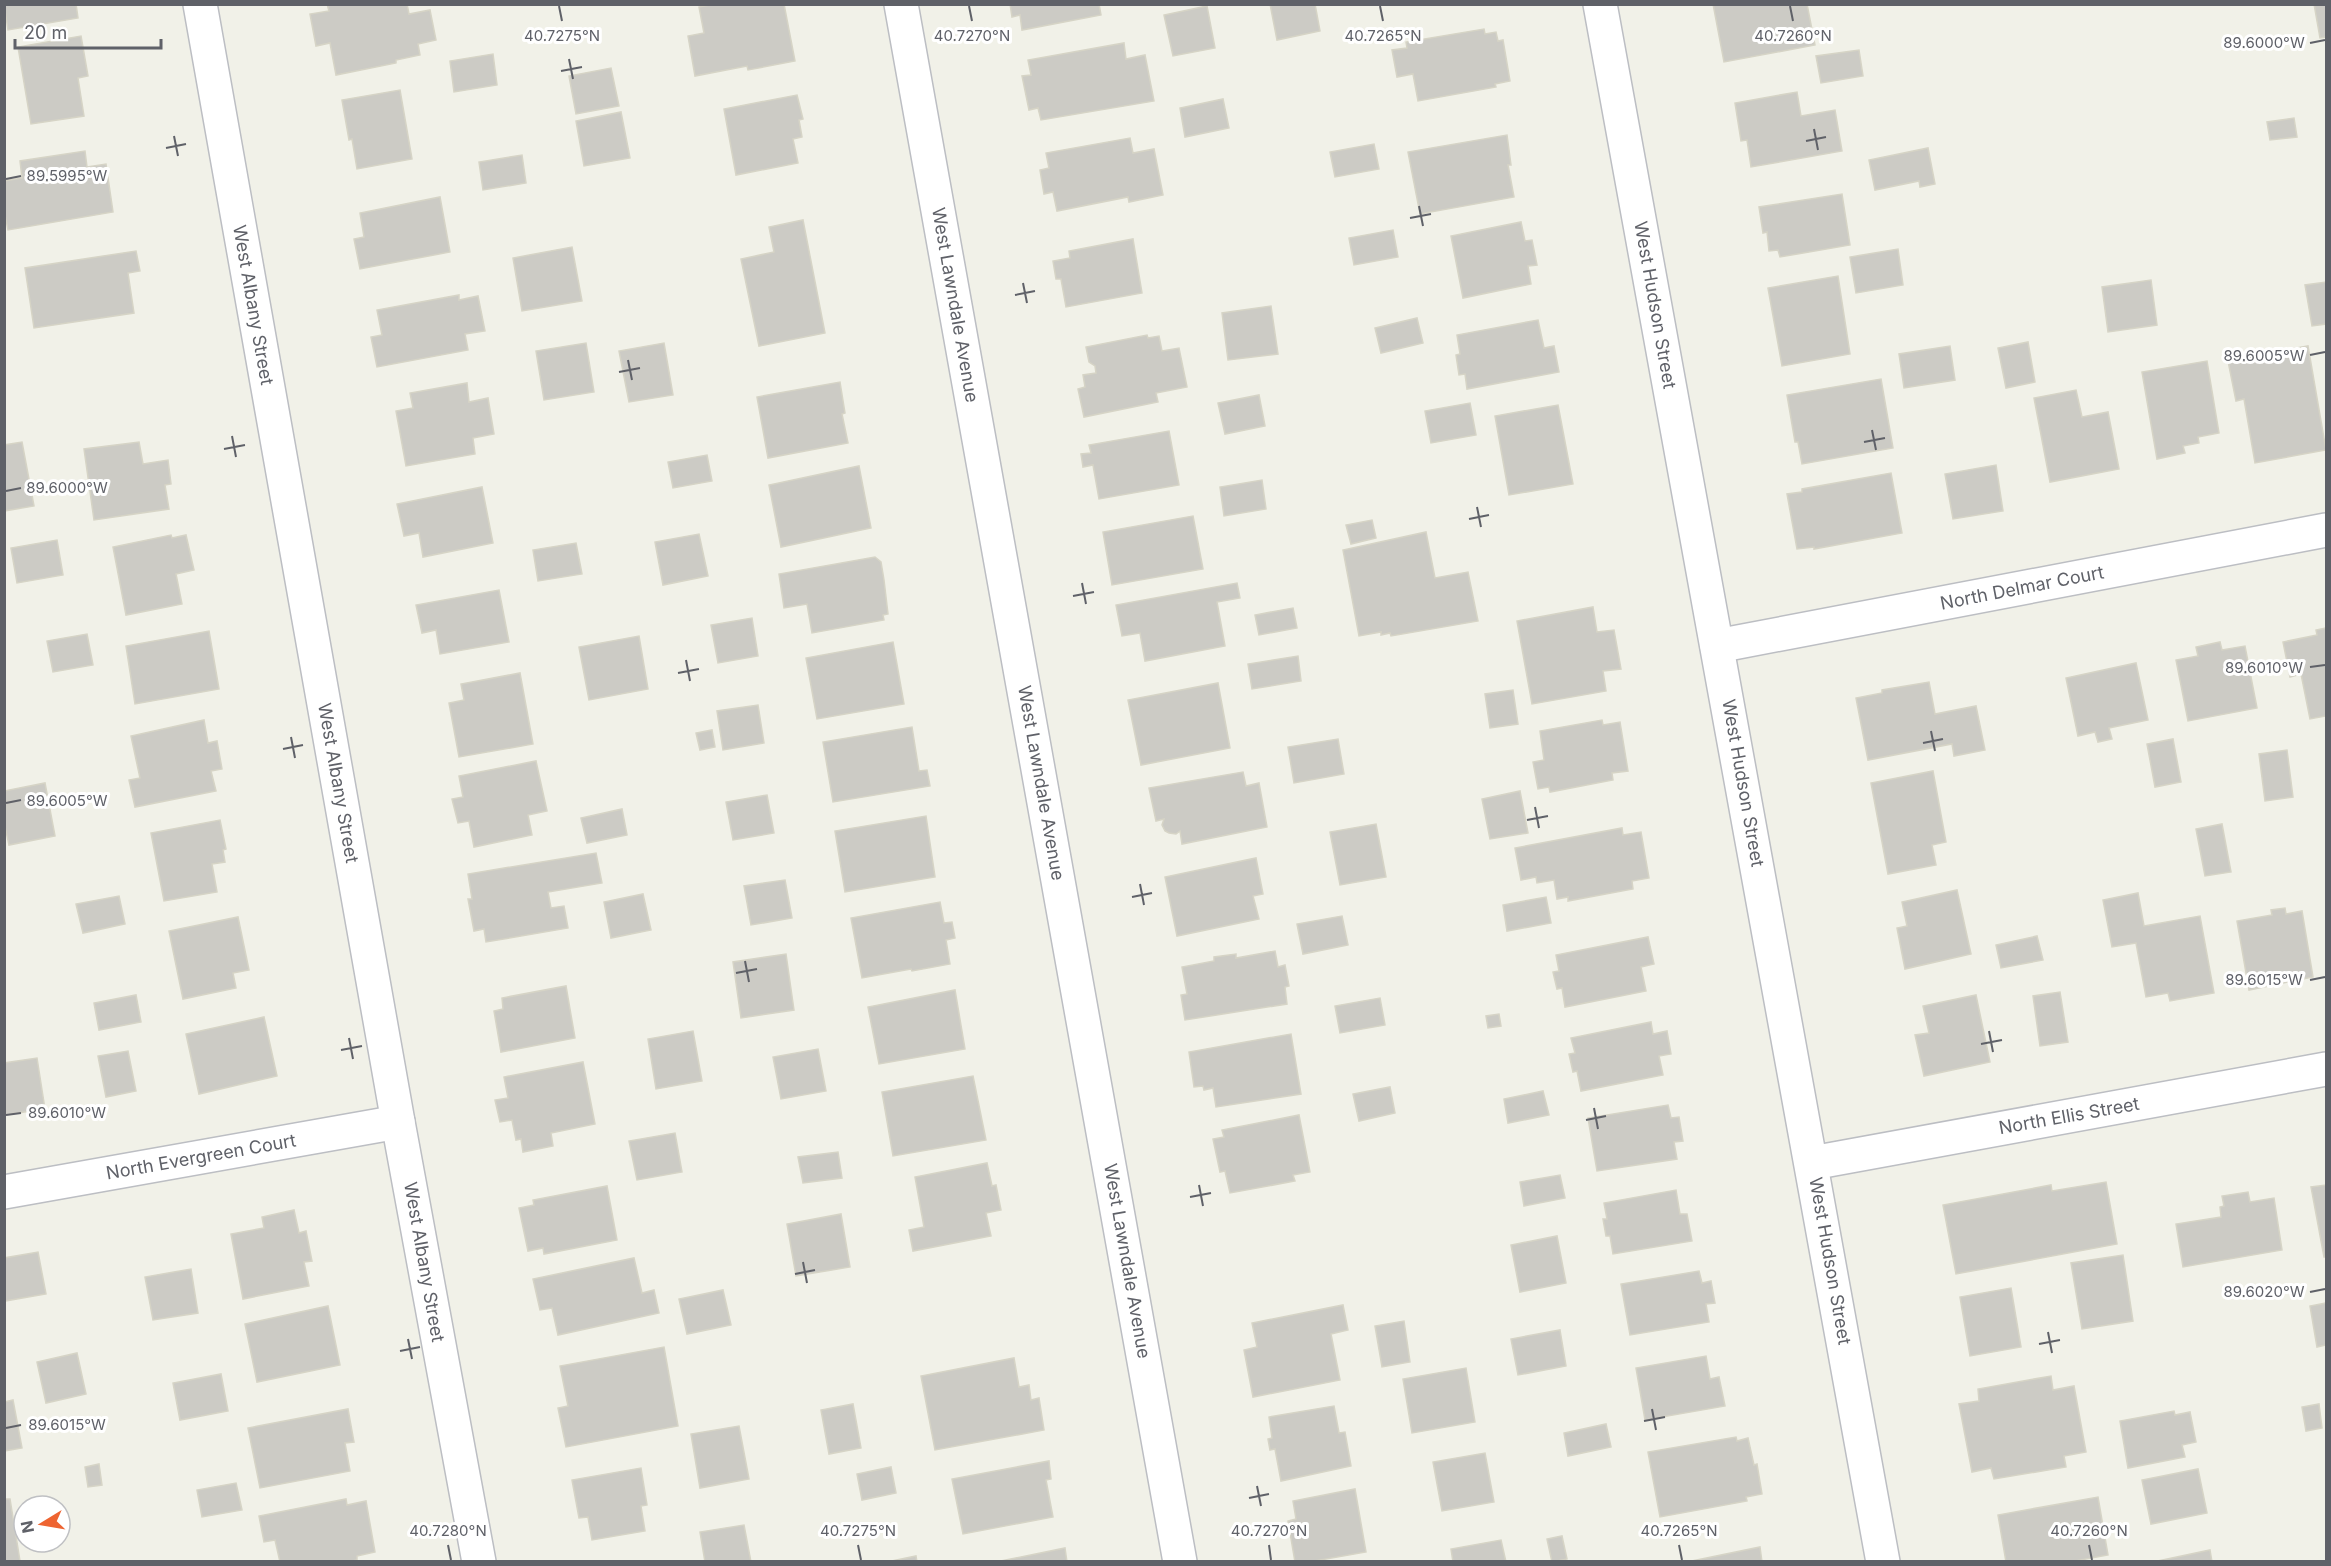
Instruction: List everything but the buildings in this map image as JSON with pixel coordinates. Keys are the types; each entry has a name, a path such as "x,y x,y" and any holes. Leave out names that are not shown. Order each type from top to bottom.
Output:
{"street":[{"name":"West Albany Street","path":"200,4 398,1122 479,1562"},
{"name":"West Lawndale Avenue","path":"901,4 1180,1562"},
{"name":"West Hudson Street","path":"1600,4 1883,1562"},
{"name":"North Delmar Court","path":"1718,646 2326,530"},
{"name":"North Ellis Street","path":"1812,1163 2326,1069"},
{"name":"North Evergreen Court","path":"4,1192 398,1122"}]}
